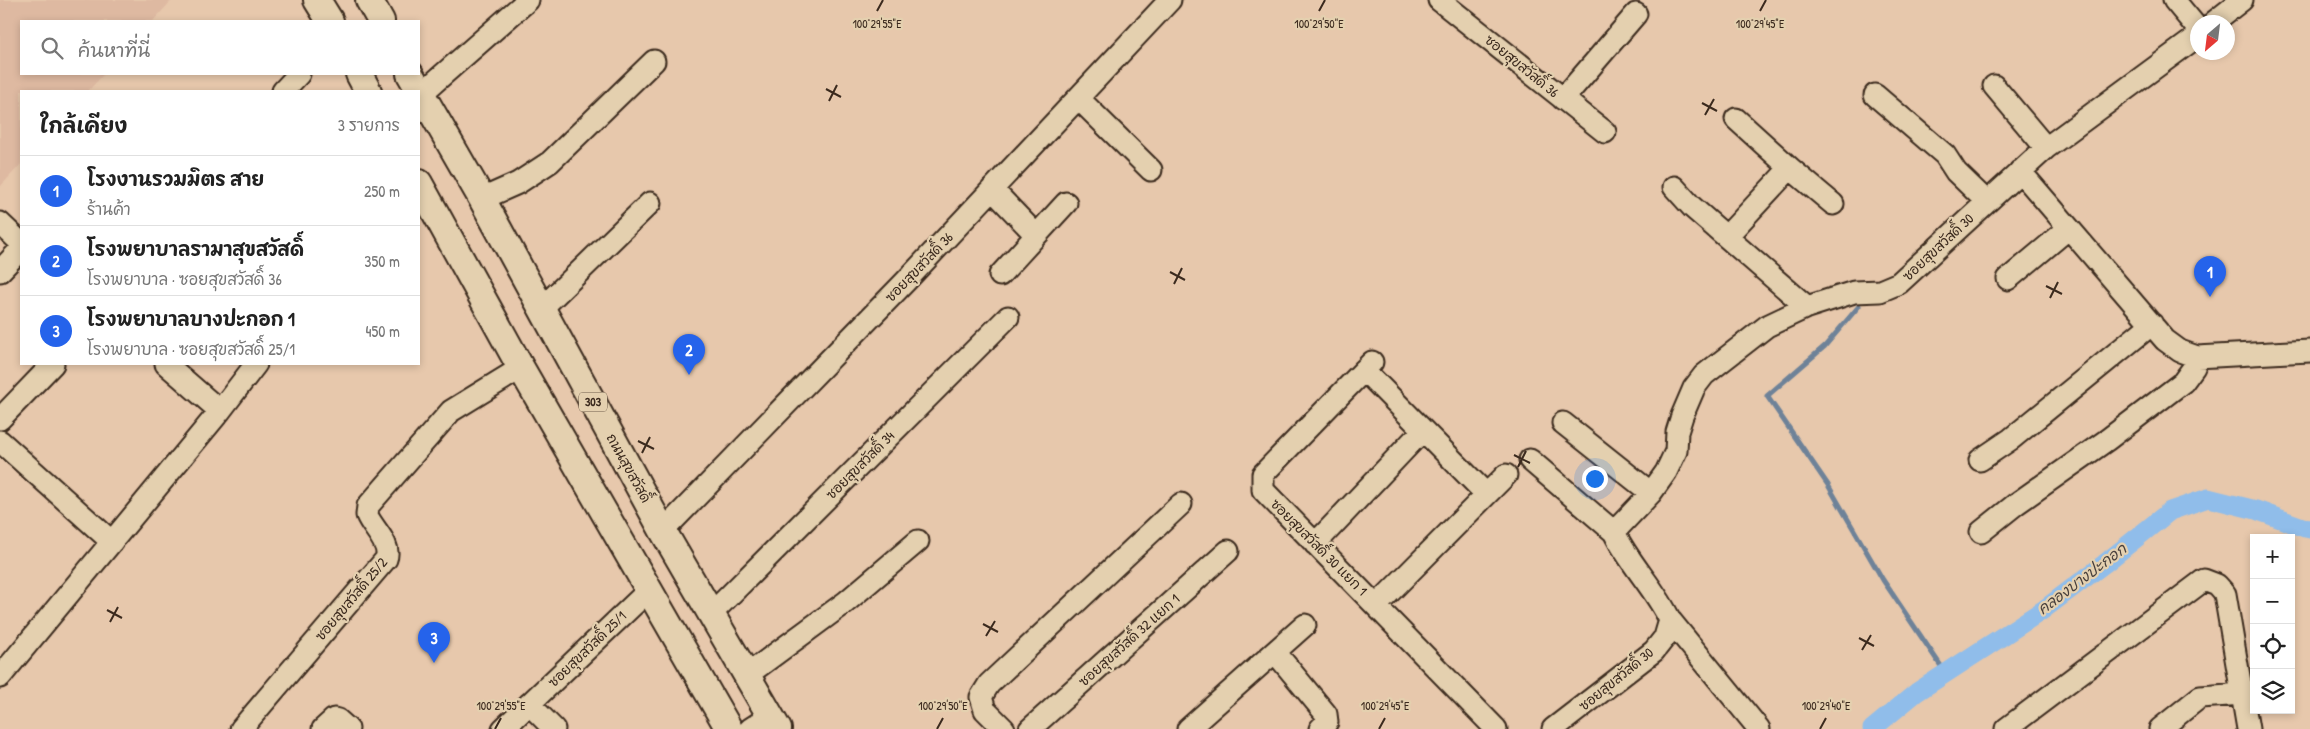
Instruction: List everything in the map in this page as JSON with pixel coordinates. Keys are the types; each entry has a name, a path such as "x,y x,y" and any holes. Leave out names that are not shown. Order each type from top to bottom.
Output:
{"main road":[{"path":"318,0 329,20"},
{"path":"369,0 380,20"},
{"path":"360,75 367,90"},
{"name":"ถนนสุขสวัสดิ์","path":"420,91 482,199 663,531 747,675 766,725"},
{"path":"420,185 521,368 729,729"}],"street":[{"path":"416,84 528,0"},
{"name":"ซอยสุขสวัสดิ์ 36","path":"663,531 992,189 1170,0"},
{"name":"ซอยสุขสวัสดิ์ 36","path":"1439,0 1605,132"},
{"path":"2174,0 2190,19"},
{"path":"2223,15 2242,0"},
{"path":"1563,99 1636,14"},
{"name":"ซอยสุขสวัสดิ์ 30","path":"1614,532 1651,493 1666,472 1676,452 1677,432 1682,416 1694,388 1704,375 1767,326 1806,307 1854,292 1880,291 1899,283 2046,148 2190,42"},
{"path":"482,199 518,183 550,162 654,60"},
{"path":"284,90 297,75"},
{"path":"1994,86 2046,148"},
{"path":"1875,95 1945,155 1956,172 1987,202"},
{"path":"1078,98 1151,170"},
{"path":"1736,119 1833,204"},
{"path":"1727,236 1790,168"},
{"path":"2020,171 2165,340 2180,351 2197,357 2310,351"},
{"path":"1674,187 1692,207 1806,307"},
{"path":"992,189 1036,235"},
{"path":"542,308 650,203"},
{"path":"1000,274 1066,203"},
{"path":"0,223 20,242"},
{"path":"2008,279 2070,228"},
{"path":"0,271 20,249"},
{"name":"ซอยสุขสวัสดิ์ 34","path":"712,613 1008,317"},
{"path":"1980,460 2011,439 2152,324"},
{"path":"1981,532 2016,504 2107,440 2183,382 2194,367 2197,357"},
{"path":"0,419 52,365"},
{"path":"167,365 220,411"},
{"path":"0,677 220,411 255,365"},
{"name":"ซอยสุขสวัสดิ์ 30 แยก 1","path":"1423,430 1368,366 1263,474 1263,490 1496,729"},
{"name":"ซอยสุขสวัสดิ์ 25/2","path":"241,729 386,559 388,553 386,545 367,515 368,506 451,411 521,368"},
{"path":"1563,422 1651,493"},
{"path":"1316,544 1423,430 1486,494"},
{"path":"0,441 112,542"},
{"path":"1530,460 1614,532 1624,554 1661,601 1670,620 1759,729"},
{"path":"1377,605 1506,475"},
{"path":"1004,729 985,710 982,697 989,684 1181,504"},
{"path":"747,675 846,602 918,541"},
{"name":"ซอยสุขสวัสดิ์ 32 แยก 1","path":"1030,729 1228,551"},
{"path":"2006,729 2204,580 2217,585 2224,594 2248,729"},
{"name":"ซอยสุขสวัสดิ์ 25/1","path":"503,729 650,590"},
{"name":"ซอยสุขสวัสดิ์ 30","path":"1553,729 1654,651 1665,637 1670,620"},
{"path":"1188,729 1305,626"},
{"path":"1275,652 1326,714 1327,722 1320,729"},
{"path":"2160,729 2200,697 2243,694"},
{"path":"529,704 554,729"},
{"path":"324,729 334,719 348,729"}],"shaded area":[{"path":"0,0 172,0 154,20 20,20 20,75 103,75 89,90 20,90 20,165 0,187"}],"waterway":[{"path":"1859,306 1825,346 1767,396 1828,485 1883,580 1945,672"},
{"name":"คลองบางปะกอก","path":"1872,729 1917,692 2043,610 2170,511 2208,498 2256,510 2310,529"}],"place":[{"name":"โรงงานรวมมิตร สาย","path":"2210,297"},
{"name":"โรงพยาบาลรามาสุขสวัสดิ์","path":"689,375"},
{"name":"โรงพยาบาลบางปะกอก 1","path":"434,663"}]}
